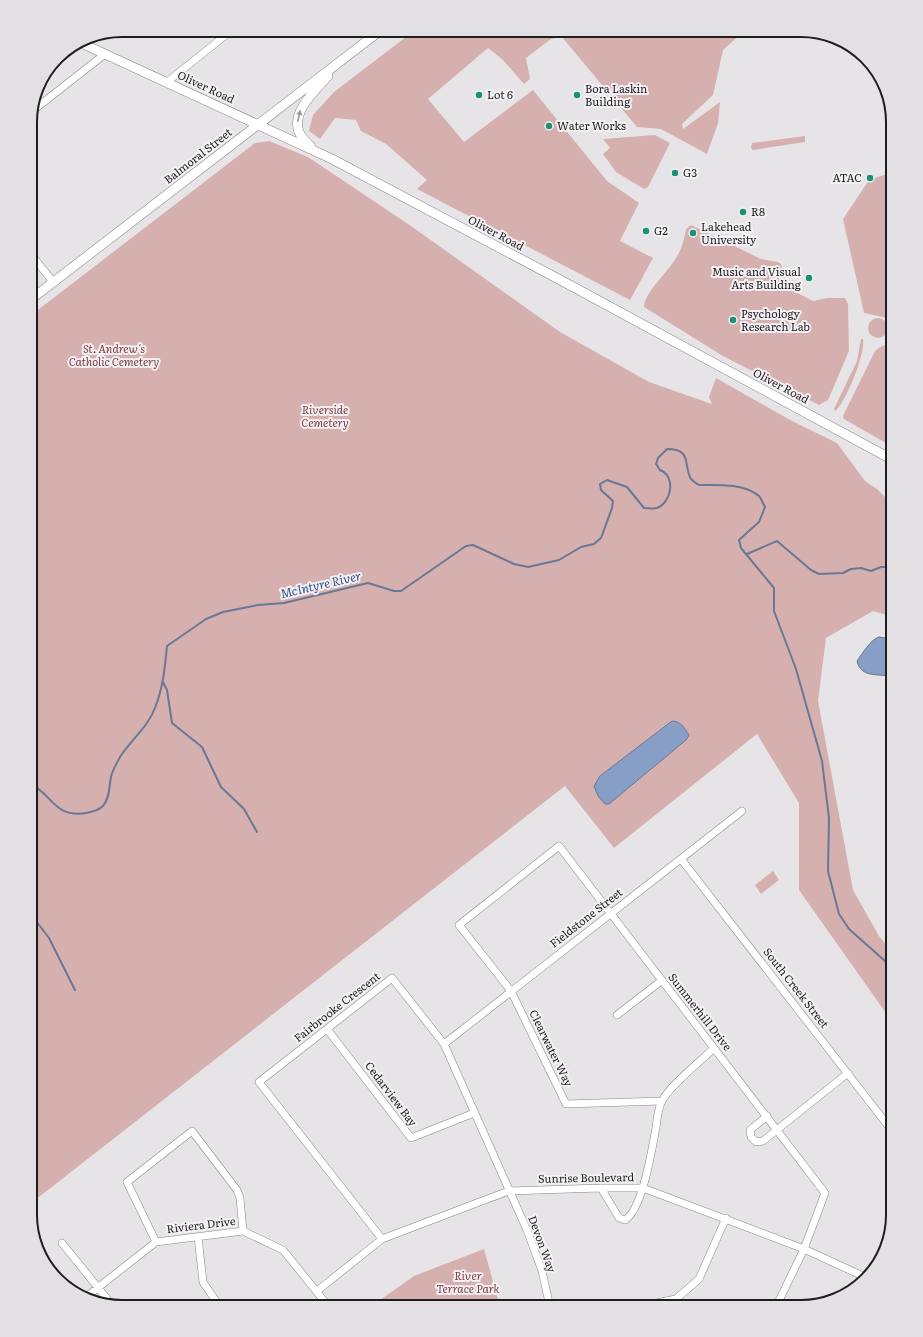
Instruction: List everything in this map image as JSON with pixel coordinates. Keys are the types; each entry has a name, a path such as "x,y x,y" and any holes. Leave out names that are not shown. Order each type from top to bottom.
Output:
{"main road":[{"name":"Balmoral Street","path":"37,295 372,37"},
{"name":"Oliver Road","path":"85,45 313,150 566,283 886,456"},
{"path":"313,150 299,133 298,116 301,108 337,65"}],"street":[{"path":"167,82 223,37"},
{"path":"39,106 105,54"},
{"path":"37,262 54,283"},
{"name":"Fieldstone Street","path":"444,1044 742,811"},
{"name":"Summerhill Drive","path":"459,925 559,846 609,914 826,1193 804,1249 779,1300"},
{"name":"South Creek Street","path":"681,859 886,1123"},
{"name":"Clearwater Way","path":"459,925 511,992 566,1104 662,1101"},
{"name":"Fairbrooke Crescent","path":"382,1239 260,1082 392,978 444,1044 509,1191"},
{"path":"617,1015 661,980"},
{"name":"Cedarview Bay","path":"327,1029 411,1138 474,1113"},
{"path":"601,1188 616,1214 621,1219 625,1220 631,1216 643,1188 662,1101 670,1091 714,1048"},
{"path":"767,1116 750,1130 753,1140 760,1143 848,1073"},
{"path":"156,1242 127,1182 192,1131 237,1190 240,1198 243,1231"},
{"name":"Sunrise Boulevard","path":"316,1291 382,1239 509,1191 601,1188 643,1188 726,1218 804,1249 861,1275"},
{"name":"Devon Way","path":"509,1191 527,1230 542,1271 548,1300"},
{"path":"671,1300 676,1299 699,1279 726,1218"},
{"name":"Riviera Drive","path":"91,1293 156,1242 243,1231 283,1250 323,1300"},
{"path":"198,1237 202,1282 215,1300"},
{"path":"62,1243 106,1298"}],"green space":[{"path":"406,37 562,37 551,39 526,58 530,79 524,84 502,59 488,48 428,99 464,142 533,90 607,181 639,203 620,241 653,258 630,300 417,189 427,180 386,144 361,131 356,120 335,118 320,139 309,131 313,115 334,92"},
{"path":"562,37 737,37 723,50 713,95 682,124 683,129 720,102 718,123 707,154 661,129 637,127"},
{"path":"655,135 670,143 648,187 644,189 616,172 603,154 610,148 603,139"},
{"path":"805,136 805,142 753,150 751,148 752,143"},
{"path":"269,141 308,157 411,226 560,332 649,382 712,404 709,397 716,378 792,421 837,443 865,481 877,489 886,498 886,615 873,611 826,638 818,701 853,890 879,936 886,944 886,1013 799,890 799,803 757,734 614,848 565,786 37,1199 37,311 255,143"},
{"path":"886,174 886,318 864,313 843,219 869,180"},
{"path":"691,225 761,259 778,262 781,264 788,288 813,301 827,298 845,298 848,304 849,351 828,400 819,405 723,356 644,307 648,295 678,255 686,229"},
{"path":"878,318 885,321 885,335 878,338 871,335 868,328 871,321"},
{"path":"861,339 863,339 863,346 854,378 844,399 835,411 834,409 857,361"},
{"path":"886,346 886,443 844,419 843,416 875,351 880,347"},
{"path":"773,871 779,880 761,894 755,885"},
{"name":"River Terrace Park","path":"484,1249 498,1300 380,1300 414,1276"}],"water":[{"path":"876,638 886,638 886,676 862,671 857,661"},
{"path":"672,721 678,722 684,728 689,735 686,740 609,804 605,804 598,796 594,786 600,776"}],"waterway":[{"name":"McIntyre River","path":"37,788 54,804 66,812 75,814 100,809 108,796 112,772 120,757 143,728 155,708 162,685 167,646 206,619 223,612 258,605 284,603 368,583 394,591 401,591 466,546 473,545 514,564 528,567 559,560 581,547 594,544 601,538 612,508 613,501 601,490 600,484 607,480 627,487 644,508 657,508 662,505 669,495 670,483 665,473 660,470 656,464 658,458 667,449 675,450 684,455 691,479 697,484 730,486 745,489 759,496 765,507 759,522 739,540 741,548 774,588 774,611 796,669 822,761 829,818 828,871 839,914 849,929 886,963"},
{"name":"McIntyre River","path":"747,554 777,541 811,570 819,574 843,573 851,569 861,568 871,571 881,567 886,567"},
{"path":"163,682 167,690 172,723 202,747 221,787 244,809 257,832"},
{"path":"37,922 49,938 75,990"}],"place":[{"name":"Lot 6","path":"479,95"},
{"name":"Bora Laskin Building","path":"577,95"},
{"name":"Water Works","path":"549,126"},
{"name":"G3","path":"675,173"},
{"name":"ATAC","path":"870,178"},
{"name":"R8","path":"743,212"},
{"name":"G2","path":"646,231"},
{"name":"Lakehead University","path":"693,233"},
{"name":"Music and Visual Arts Building","path":"809,278"},
{"name":"Psychology Research Lab","path":"733,320"}],"park label":[{"name":"St. Andrew's Catholic Cemetery","path":"114,355"},
{"name":"Riverside Cemetery","path":"325,416"}]}
